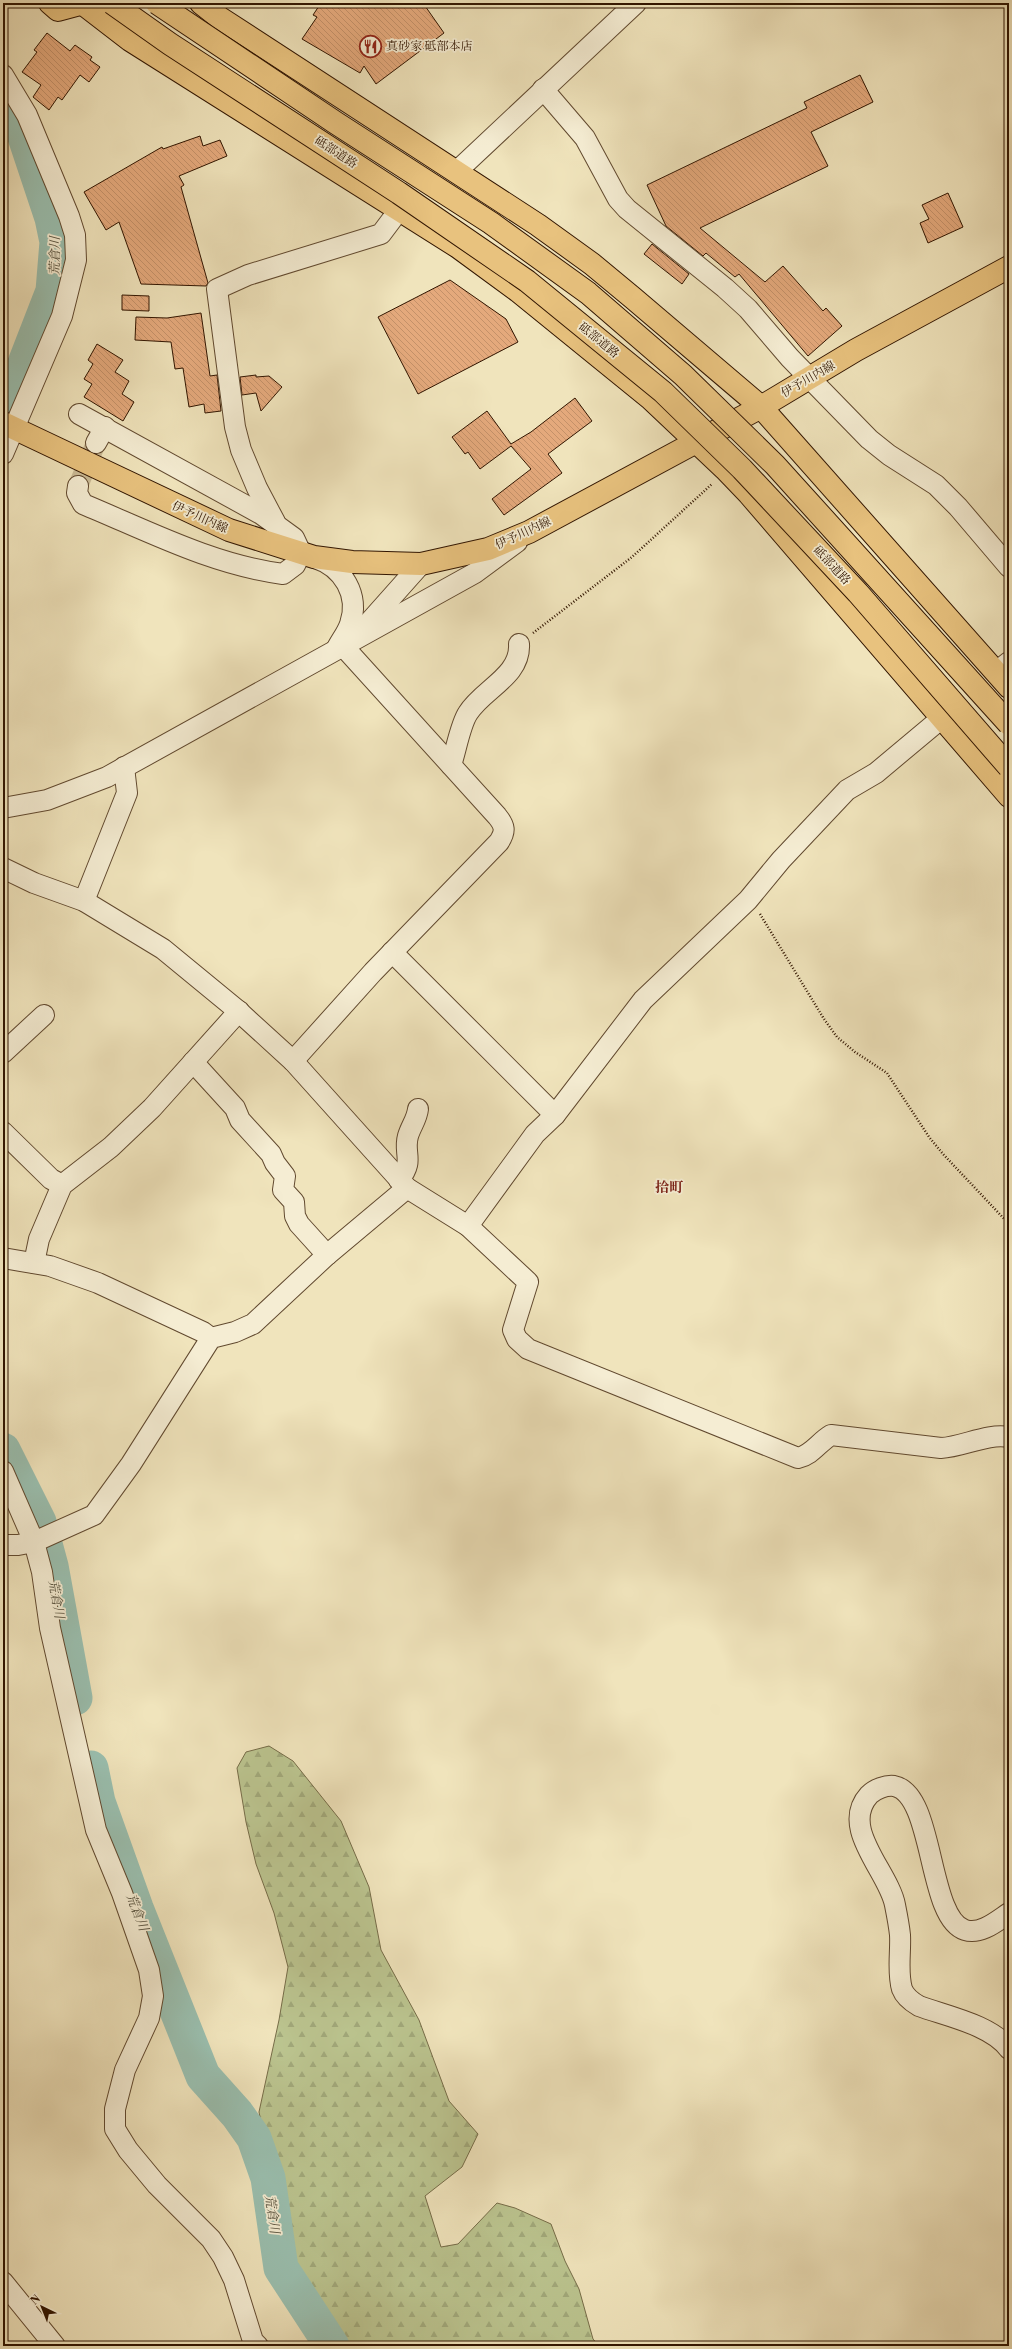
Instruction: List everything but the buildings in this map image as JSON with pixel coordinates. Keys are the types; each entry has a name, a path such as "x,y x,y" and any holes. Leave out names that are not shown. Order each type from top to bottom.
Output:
{"main road":[{"path":"50,3 58,10 83,3 130,40 458,247 579,338 725,468 943,717 1009,796"},
{"name":"砥部道路","path":"112,3 170,44 399,194 527,281 663,392 742,469 853,588 1009,767"},
{"name":"砥部道路","path":"157,3 336,123 491,223 588,293 683,375 775,465 1009,724"},
{"path":"201,3 220,18 538,225 592,264 761,407 1005,674 943,717"},
{"name":"伊予川内線","path":"9,426 229,530 308,555 360,563 421,564 488,549 529,532 761,407 1009,267"}],"street":[{"path":"456,172 636,3"},
{"path":"3,75 27,115 43,150 75,235 76,260 62,316 9,426 3,454"},
{"path":"543,89 585,138 618,199 748,309 790,358 869,439 889,455 936,486 958,507 1009,567"},
{"path":"277,526 257,488 238,439 217,289 248,275 381,234 399,210"},
{"path":"79,414 100,435 261,514 294,538 308,555 336,569 346,582 352,598 351,623 344,645"},
{"path":"78,486 77,493 83,504 206,555 257,570 283,574 308,555"},
{"path":"3,808 47,800 67,793 124,768 344,645 475,574 529,532"},
{"path":"344,645 421,564"},
{"path":"452,766 467,714 485,693 503,679 515,664 520,656 518,644"},
{"path":"293,1061 392,952 499,842 505,832 504,824 344,645"},
{"path":"468,1226 535,1134 555,1115 643,1000 748,900 781,860 847,790 876,773 943,717"},
{"path":"84,901 127,793 124,768"},
{"path":"3,868 34,883 84,901 163,949 239,1011 293,1061 403,1184 468,1226 528,1282 513,1330 517,1340 528,1349 798,1458 807,1456 822,1440 831,1435 941,1448 956,1447 993,1437 1009,1437"},
{"path":"392,952 555,1115"},
{"path":"34,1263 39,1239 62,1185 111,1147 152,1108 239,1011"},
{"path":"3,1053 44,1015"},
{"path":"193,1062 235,1108 240,1120 271,1154 275,1163 285,1176 283,1190 294,1202 299,1224 327,1255"},
{"path":"3,1545 18,1545 34,1542 94,1515 131,1464 211,1338 235,1332 253,1324 403,1184 409,1159 408,1137 417,1118 418,1109"},
{"path":"3,1132 51,1179 62,1185"},
{"path":"3,1258 50,1266 98,1283 204,1332 211,1338"},
{"path":"3,1471 34,1542 42,1572 50,1628 96,1830 122,1893 146,1963 153,1996 149,2018 124,2076 115,2109 115,2130 128,2150 157,2185 211,2239 223,2257 234,2280 253,2341 258,2346"},
{"path":"1009,1913 984,1929 966,1930 955,1923 948,1912 936,1880 926,1836 913,1801 905,1792 894,1786 882,1788 872,1793 863,1802 859,1815 861,1828 870,1852 894,1901 900,1934 900,1973 902,1990 909,1999 919,2006 991,2032 1003,2040 1009,2049"},
{"path":"3,2282 55,2346"}],"path":[{"path":"518,644 632,557 709,488 725,468"},
{"path":"748,900 762,916 824,1019 837,1037 855,1052 887,1073 939,1149 1009,1224"}],"green space":[{"path":"269,1746 293,1761 341,1821 369,1887 381,1950 419,2020 449,2101 478,2134 462,2167 425,2196 441,2247 458,2244 497,2203 515,2208 551,2224 565,2261 579,2289 593,2339 599,2346 333,2346 302,2296 274,2199 259,2112 279,2020 288,1967 274,1913 256,1864 246,1822 237,1768 246,1752"}],"waterway":[{"name":"荒倉川","path":"3,92 24,134 52,218 57,242 53,291 3,420"},
{"name":"荒倉川","path":"3,1450 39,1522 51,1566 75,1698"},
{"name":"荒倉川","path":"91,1768 98,1802 136,1908 203,2076 237,2114 254,2138 268,2178 281,2268 332,2346"}],"tunnel":[{"path":"78,486 96,443"}],"place":[{"name":"真砂家 砥部本店","path":"370,46"}],"district":[{"name":"拾町","path":"669,1187"}]}
